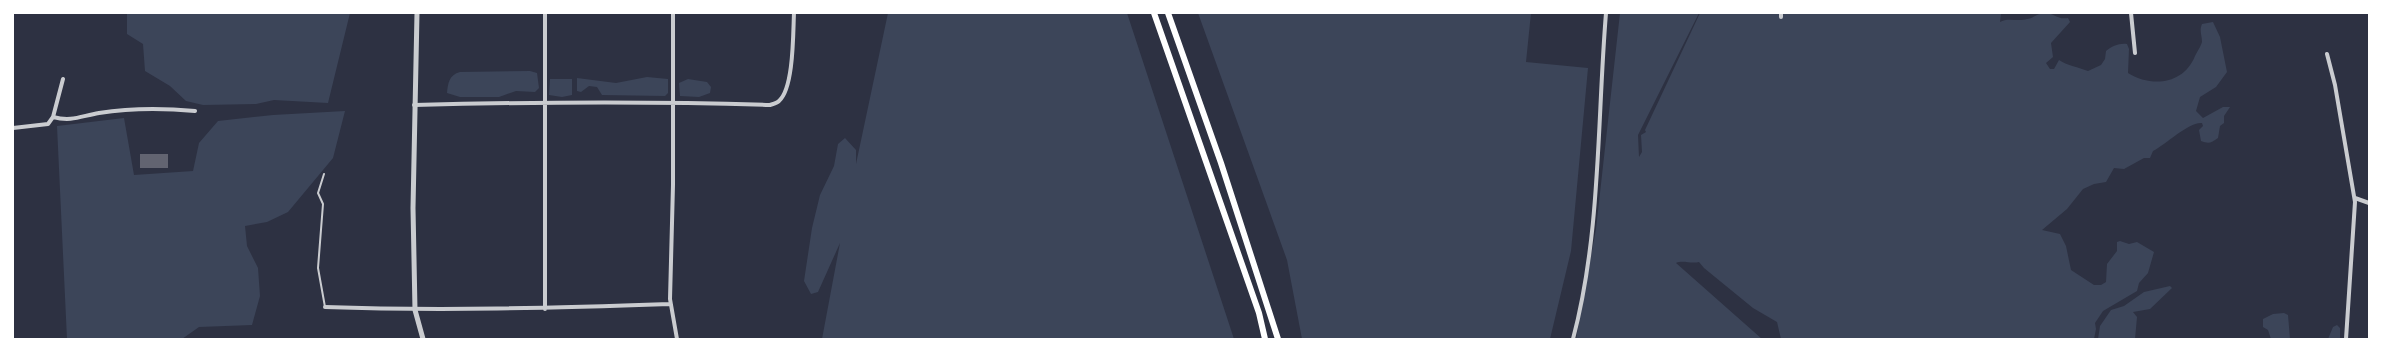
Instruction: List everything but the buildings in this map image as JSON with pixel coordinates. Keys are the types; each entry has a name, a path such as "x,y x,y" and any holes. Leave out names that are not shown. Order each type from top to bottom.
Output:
{"main road":[{"path":"1154,13 1251,291 1265,339"},
{"path":"1168,13 1224,171 1278,339"}],"street":[{"path":"417,13 414,105 415,310 423,339"},
{"path":"545,13 545,309"},
{"path":"673,13 670,304 677,339"},
{"path":"414,105 544,101 673,102 770,105 779,101 782,96 791,68 794,13"},
{"path":"1573,339 1588,259 1599,166 1606,13"},
{"path":"2131,13 2135,53"},
{"path":"2327,54 2335,85 2355,198 2346,339"},
{"path":"13,128 48,124 53,117 63,79"},
{"path":"53,117 66,121 99,113 165,108 195,111"},
{"path":"2355,198 2369,203"},
{"path":"325,307 415,310 545,309 670,304"}],"lane":[{"path":"324,174 318,194 323,204 318,268 325,307"}],"shaded area":[{"path":"127,13 350,13 328,103 274,100 256,104 203,105 186,101 170,86 145,71 143,44 127,34"},
{"path":"888,13 1127,13 1234,339 822,339 840,243 818,292 811,294 804,281 812,228 820,195 834,166 838,144 845,138 856,150 856,164"},
{"path":"1198,13 1531,13 1526,62 1588,68 1571,251 1550,339 1302,339 1287,260"},
{"path":"1620,13 1699,13 1638,135 1639,157 1642,152 1641,135 1646,132 1645,130 1700,13 2001,13 2000,22 2006,20 2024,20 2040,14 2048,13 2061,18 2068,18 2070,22 2051,43 2053,57 2046,63 2050,69 2054,69 2059,60 2088,71 2101,65 2105,59 2106,51 2108,49 2118,44 2127,44 2129,49 2128,73 2137,78 2157,82 2175,78 2183,73 2190,65 2202,42 2202,24 2213,22 2220,37 2227,72 2216,87 2200,97 2196,111 2203,118 2223,107 2230,107 2224,116 2224,123 2220,126 2218,138 2216,140 2208,143 2201,141 2199,130 2203,126 2202,123 2197,123 2185,129 2153,151 2150,158 2144,158 2124,169 2114,168 2106,182 2094,184 2083,189 2067,209 2042,230 2060,234 2066,246 2071,270 2094,285 2101,285 2106,282 2107,264 2117,251 2117,242 2120,241 2129,244 2137,242 2154,252 2148,273 2139,283 2137,291 2103,311 2095,323 2096,329 2094,339 1781,339 1777,322 1753,308 1704,268 1699,262 1681,262 1676,263 1762,339 1576,339 1596,229"},
{"path":"530,71 537,73 539,88 535,92 516,91 499,97 460,97 447,93 451,77 456,73"},
{"path":"647,77 668,79 668,93 665,96 602,95 597,87 589,86 581,92 577,91 577,78 616,83"},
{"path":"550,79 572,79 572,95 562,97 549,95"},
{"path":"688,79 707,82 711,87 710,93 699,97 680,96 679,83"},
{"path":"345,111 333,158 288,212 267,222 245,226 247,246 258,268 260,296 252,325 199,327 182,339 67,339 57,126 124,118 134,175 193,171 199,143 218,121 273,115"},
{"path":"2170,286 2172,288 2150,309 2133,312 2137,317 2135,339 2098,339 2100,326 2111,310 2124,306 2144,292"},
{"path":"2284,313 2288,315 2290,339 2271,339 2268,330 2263,327 2263,319 2273,314"},
{"path":"2337,325 2340,328 2340,339 2328,339 2333,327"}]}
